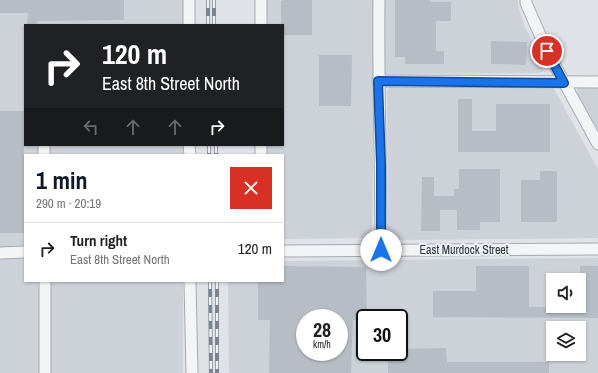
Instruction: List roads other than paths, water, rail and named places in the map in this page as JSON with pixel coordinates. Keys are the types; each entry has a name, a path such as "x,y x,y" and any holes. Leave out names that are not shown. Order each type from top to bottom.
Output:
{"street":[{"path":"189,0 189,24"},
{"path":"261,0 261,24"},
{"path":"379,0 378,81 381,164 381,250"},
{"path":"526,0 547,51 598,144"},
{"path":"378,81 598,82"},
{"name":"East Murdock Street","path":"284,251 598,249"},
{"path":"0,253 24,252"},
{"path":"45,282 45,373"},
{"path":"190,282 192,373"}],"railway":[{"path":"208,0 208,24"},
{"path":"214,0 214,24"},
{"path":"209,146 209,154"},
{"path":"216,146 216,154"},
{"path":"210,282 211,373"},
{"path":"217,282 217,373"}]}
